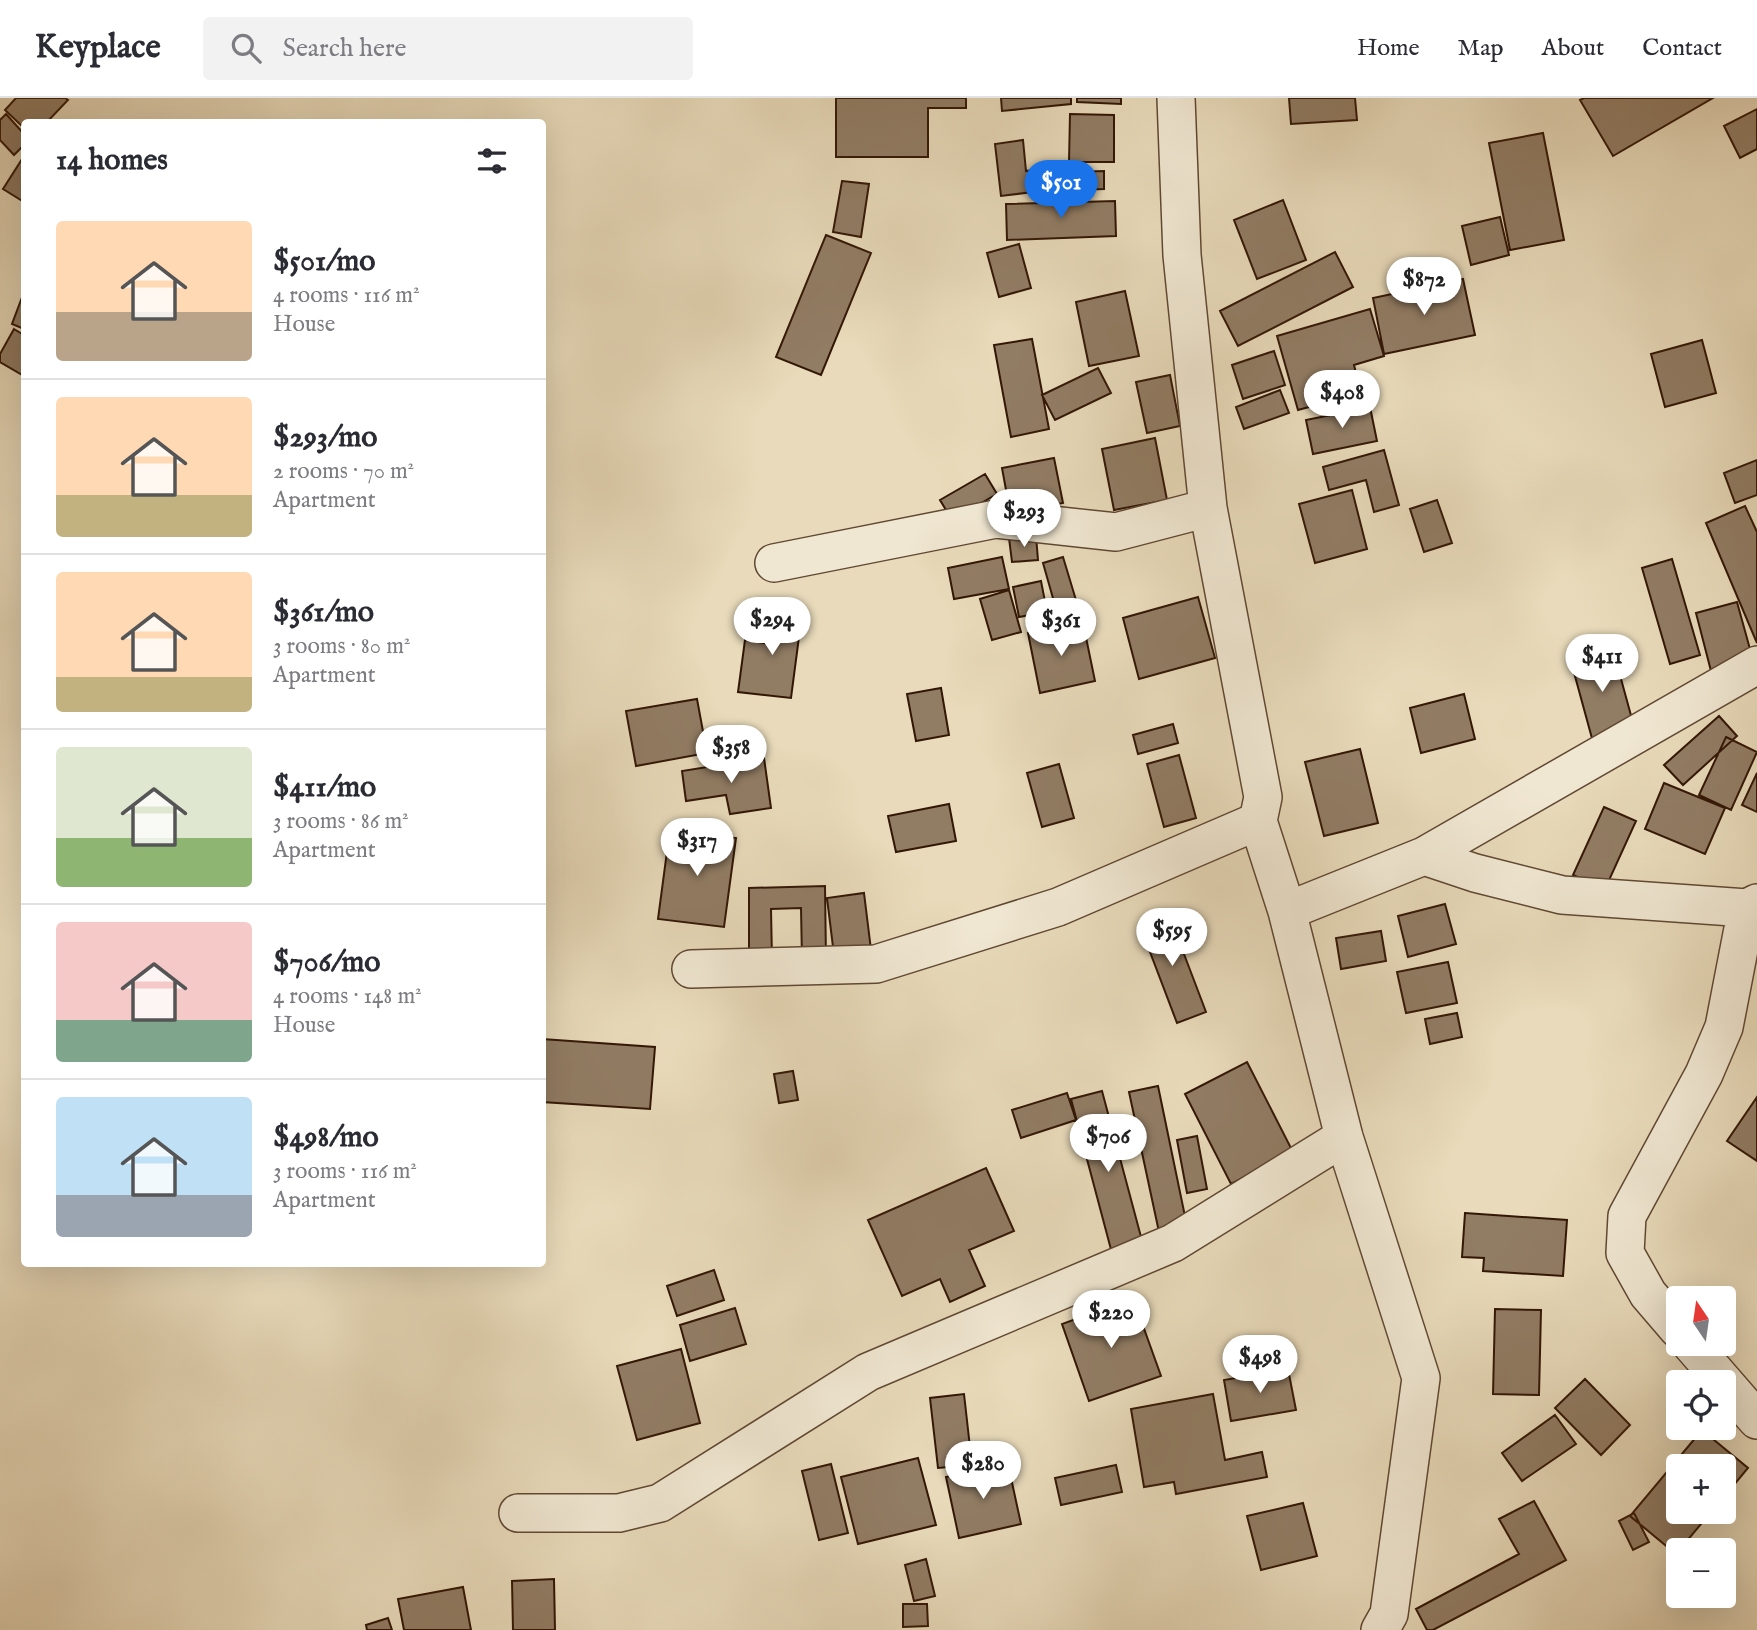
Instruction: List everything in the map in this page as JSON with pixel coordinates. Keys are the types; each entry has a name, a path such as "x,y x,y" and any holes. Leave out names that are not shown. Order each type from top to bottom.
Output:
{"street":[{"path":"1177,98 1182,255 1208,508 1264,797 1258,821 1287,911 1345,1137 1421,1378 1393,1625"},
{"path":"774,563 996,519 1116,532 1208,508"},
{"path":"1287,911 1424,856 1757,665"},
{"path":"691,969 876,964 1058,907 1258,821"},
{"path":"1424,856 1475,873 1562,895 1752,905 1724,1027 1704,1074 1627,1216 1625,1253 1648,1294 1666,1315"},
{"path":"518,1513 619,1513 660,1503 868,1372 1173,1242 1345,1137"},
{"path":"1701,1356 1757,1420"}],"building":[{"path":"16,98 68,100 50,119 21,119 21,125 5,110"},
{"path":"836,98 966,98 966,108 928,108 928,157 836,157"},
{"path":"1001,98 1071,98 1071,104 1002,111"},
{"path":"1077,98 1121,98 1121,104 1077,102"},
{"path":"1289,98 1355,98 1357,120 1291,124"},
{"path":"1713,98 1613,156 1580,100"},
{"path":"1757,109 1757,149 1740,158 1724,126"},
{"path":"6,114 21,131 21,148 14,155 0,140 0,120"},
{"path":"1070,114 1114,115 1114,162 1069,162"},
{"path":"1543,133 1564,240 1510,250 1489,143"},
{"path":"1023,140 1026,171 1063,166 1065,188 1001,196 995,144"},
{"path":"21,161 21,200 3,189"},
{"path":"1104,171 1104,189 1074,190 1074,172"},
{"path":"842,181 869,184 861,237 833,232"},
{"path":"1283,200 1306,260 1257,279 1234,220"},
{"path":"1115,201 1116,236 1007,240 1006,204"},
{"path":"1500,217 1509,255 1471,265 1462,226"},
{"path":"826,235 871,253 821,375 776,357"},
{"path":"1019,244 1031,288 999,297 987,253"},
{"path":"1335,252 1353,287 1238,346 1220,311"},
{"path":"1463,279 1475,335 1384,354 1373,298"},
{"path":"1125,291 1139,356 1089,366 1076,302"},
{"path":"21,300 21,328 12,324"},
{"path":"1370,309 1384,356 1354,365 1361,393 1298,410 1277,336"},
{"path":"14,329 21,333 21,374 0,362 0,354"},
{"path":"1032,339 1049,429 1011,437 994,345"},
{"path":"1702,340 1716,393 1665,407 1651,354"},
{"path":"1274,351 1285,385 1243,399 1232,365"},
{"path":"1098,368 1111,393 1055,420 1042,395"},
{"path":"1170,375 1180,426 1147,433 1136,382"},
{"path":"1280,390 1289,413 1244,429 1236,407"},
{"path":"1370,407 1377,441 1313,454 1306,420"},
{"path":"1155,438 1167,500 1114,510 1102,449"},
{"path":"1384,450 1399,505 1374,512 1366,480 1329,490 1323,467"},
{"path":"1054,458 1063,503 1010,512 1002,468"},
{"path":"1757,460 1757,495 1735,503 1724,473"},
{"path":"985,474 997,494 952,520 940,500"},
{"path":"1352,490 1367,549 1315,563 1299,504"},
{"path":"1437,500 1452,543 1424,552 1410,509"},
{"path":"1745,506 1757,532 1757,643 1706,523"},
{"path":"1036,536 1038,560 1012,562 1009,538"},
{"path":"1002,557 1009,589 954,599 948,568"},
{"path":"1063,557 1079,610 1058,616 1043,563"},
{"path":"1672,559 1700,655 1670,664 1642,568"},
{"path":"1041,581 1047,612 1019,617 1013,587"},
{"path":"1009,590 1021,632 992,640 980,599"},
{"path":"1198,597 1215,658 1139,679 1123,618"},
{"path":"1737,602 1753,660 1711,671 1696,613"},
{"path":"768,610 802,614 791,698 738,692 745,640 764,643"},
{"path":"1083,623 1095,681 1040,693 1028,633"},
{"path":"1612,646 1635,730 1593,742 1570,658"},
{"path":"941,688 949,735 916,741 907,694"},
{"path":"1464,694 1475,739 1421,753 1410,708"},
{"path":"697,699 707,753 636,766 626,711"},
{"path":"1719,716 1737,736 1683,785 1664,765"},
{"path":"1173,724 1178,743 1138,754 1133,735"},
{"path":"1726,737 1757,752 1731,810 1699,795"},
{"path":"1360,749 1378,823 1324,836 1305,762"},
{"path":"1179,755 1196,818 1164,827 1147,764"},
{"path":"764,758 771,808 730,814 726,795 686,801 682,771"},
{"path":"1059,764 1074,818 1042,827 1027,773"},
{"path":"1757,773 1757,812 1742,805"},
{"path":"1664,783 1725,808 1705,854 1645,829"},
{"path":"949,804 956,841 896,852 888,816"},
{"path":"1604,807 1636,821 1605,889 1573,875"},
{"path":"670,829 736,838 724,927 658,919"},
{"path":"825,886 826,960 802,960 801,908 771,909 772,960 749,960 749,888"},
{"path":"864,893 872,958 835,963 827,898"},
{"path":"1445,904 1456,944 1408,957 1398,916"},
{"path":"1168,912 1206,1012 1177,1023 1139,923"},
{"path":"1381,931 1386,961 1341,969 1336,938"},
{"path":"1448,962 1457,1003 1406,1013 1397,972"},
{"path":"1457,1013 1462,1037 1430,1044 1425,1019"},
{"path":"546,1039 655,1047 650,1109 546,1102"},
{"path":"1247,1062 1293,1152 1231,1184 1185,1094"},
{"path":"793,1071 798,1100 779,1103 774,1074"},
{"path":"1158,1086 1187,1226 1159,1232 1129,1092"},
{"path":"1102,1091 1144,1248 1113,1257 1071,1099"},
{"path":"1067,1093 1076,1120 1021,1138 1012,1110"},
{"path":"1757,1097 1757,1161 1727,1141"},
{"path":"1197,1136 1207,1189 1187,1193 1177,1140"},
{"path":"986,1168 1014,1231 969,1250 985,1286 950,1302 940,1279 902,1296 868,1220"},
{"path":"1465,1213 1567,1220 1563,1276 1483,1271 1484,1258 1462,1257"},
{"path":"714,1270 724,1300 677,1316 667,1286"},
{"path":"1133,1298 1161,1376 1089,1401 1062,1324"},
{"path":"735,1308 746,1344 690,1361 680,1325"},
{"path":"1495,1309 1541,1310 1539,1395 1493,1394"},
{"path":"681,1349 700,1423 637,1440 617,1366"},
{"path":"1288,1369 1296,1410 1231,1421 1224,1380"},
{"path":"1585,1379 1630,1425 1601,1455 1555,1408"},
{"path":"964,1394 972,1465 938,1468 930,1398"},
{"path":"1213,1394 1225,1460 1262,1452 1267,1477 1176,1494 1174,1482 1144,1487 1131,1409"},
{"path":"1555,1415 1576,1444 1522,1481 1502,1453"},
{"path":"1694,1440 1714,1440 1731,1454 1682,1454"},
{"path":"918,1458 936,1525 858,1544 841,1477"},
{"path":"1736,1458 1748,1468 1736,1482"},
{"path":"831,1464 848,1533 819,1540 802,1471"},
{"path":"1008,1464 1021,1524 959,1538 946,1477"},
{"path":"1116,1465 1122,1492 1061,1505 1055,1478"},
{"path":"1666,1473 1666,1524 1701,1524 1689,1538 1666,1538 1666,1546 1630,1516"},
{"path":"1534,1501 1566,1560 1433,1630 1427,1630 1416,1609 1519,1554 1499,1519"},
{"path":"1303,1503 1317,1556 1261,1570 1247,1516"},
{"path":"1634,1513 1649,1542 1633,1550 1619,1521"},
{"path":"926,1559 935,1596 914,1601 905,1565"},
{"path":"554,1579 555,1630 513,1630 512,1581"},
{"path":"463,1587 471,1630 404,1630 398,1599"},
{"path":"903,1604 927,1604 928,1626 903,1627"},
{"path":"388,1618 392,1630 367,1630 366,1625"}]}
